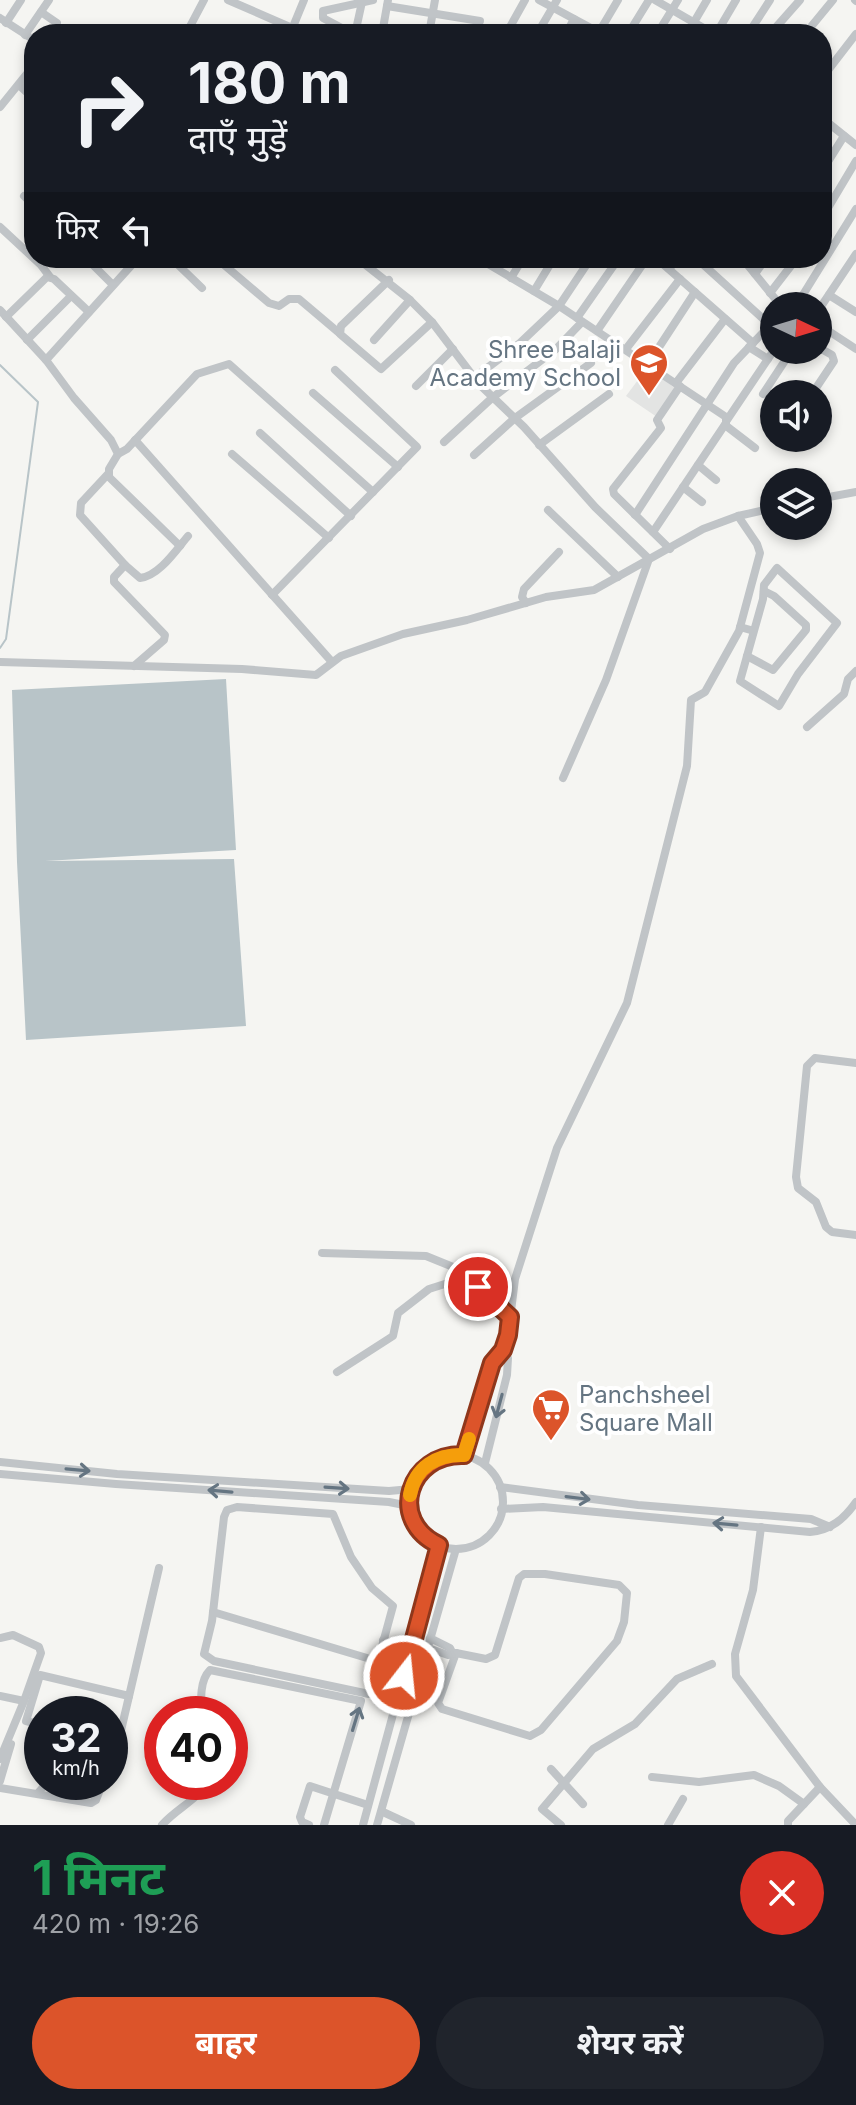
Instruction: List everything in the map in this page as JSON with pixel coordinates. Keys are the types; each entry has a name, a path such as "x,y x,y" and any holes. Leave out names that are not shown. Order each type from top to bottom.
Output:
{"street":[{"path":"21,0 3,21 24,34"},
{"path":"33,24 49,0"},
{"path":"191,24 204,0"},
{"path":"228,0 277,24"},
{"path":"294,24 304,0"},
{"path":"332,24 322,14 329,9 373,0"},
{"path":"432,24 435,0"},
{"path":"514,24 525,0"},
{"path":"539,0 555,4 583,24"},
{"path":"603,24 618,0"},
{"path":"634,24 649,0"},
{"path":"655,0 693,23 707,0"},
{"path":"663,24 678,0"},
{"path":"721,24 736,0"},
{"path":"754,24 770,0"},
{"path":"779,24 800,0"},
{"path":"813,24 833,0"},
{"path":"356,24 362,2"},
{"path":"384,24 388,3 480,21"},
{"path":"543,24 555,4"},
{"path":"41,12 57,24"},
{"path":"571,24 574,19"},
{"path":"832,65 856,34"},
{"path":"0,107 24,78"},
{"path":"19,85 24,89"},
{"path":"832,126 856,145"},
{"path":"832,155 844,136"},
{"path":"832,201 856,161"},
{"path":"832,248 856,209"},
{"path":"0,227 24,249"},
{"path":"831,292 856,254"},
{"path":"43,268 89,312"},
{"path":"96,268 113,285"},
{"path":"46,360 125,268"},
{"path":"181,268 202,288"},
{"path":"228,268 269,303 279,306 289,299 299,299 381,369 432,322"},
{"path":"376,268 432,322 492,398 515,418 595,507 649,559"},
{"path":"499,268 706,404 755,448"},
{"path":"511,278 517,268"},
{"path":"534,291 548,268"},
{"path":"474,378 520,343 559,306 584,268"},
{"path":"444,442 492,398 556,349 580,320 613,268"},
{"path":"597,331 640,268"},
{"path":"708,268 760,311"},
{"path":"750,268 769,292"},
{"path":"755,274 759,268"},
{"path":"771,292 789,268"},
{"path":"805,292 820,268"},
{"path":"669,269 760,352"},
{"path":"50,277 44,278 3,314 46,360 111,440 118,454"},
{"path":"626,349 680,279"},
{"path":"338,332 389,280"},
{"path":"648,364 695,292"},
{"path":"27,340 71,296"},
{"path":"832,297 853,310 856,297"},
{"path":"374,340 410,300"},
{"path":"670,549 614,494 613,489 661,428 657,420 725,319"},
{"path":"832,333 856,349"},
{"path":"635,515 734,363 760,336"},
{"path":"416,386 453,349"},
{"path":"474,455 515,418 591,363"},
{"path":"188,536 145,578 140,578 80,515 79,510 81,503 108,474 118,454 197,374 229,364 373,492"},
{"path":"653,532 765,364"},
{"path":"272,595 417,447 335,370"},
{"path":"313,393 398,467"},
{"path":"539,445 609,394"},
{"path":"260,433 351,516"},
{"path":"135,440 332,662"},
{"path":"232,454 329,538"},
{"path":"698,465 716,480"},
{"path":"108,474 180,546"},
{"path":"683,487 702,502"},
{"path":"832,496 856,492"},
{"path":"548,510 618,577"},
{"path":"0,662 257,669 316,675 332,662 403,634 526,603 594,590 703,529 760,511"},
{"path":"464,1455 492,1363 503,1350 515,1279 557,1148 627,1003 687,766 691,700 705,692 740,627 760,549 738,516"},
{"path":"526,603 522,597 524,589 559,552"},
{"path":"563,778 606,680 649,559"},
{"path":"125,565 114,577 114,582 165,635 164,640 133,666"},
{"path":"777,568 837,623 798,674 779,706 740,681 754,631 764,585 777,568"},
{"path":"747,656 773,670 806,630 806,625 774,596 764,591"},
{"path":"740,627 754,631"},
{"path":"807,727 844,694 848,679 856,671"},
{"path":"856,1063 815,1058 807,1066 796,1177 798,1188 816,1202 826,1227 832,1232 856,1235"},
{"path":"322,1253 426,1256 458,1269 510,1317"},
{"path":"337,1372 393,1336 398,1313 429,1289 451,1282 478,1287"},
{"path":"485,1463 507,1375 508,1358 503,1350"},
{"path":"452,1455 464,1455 485,1463 500,1487 501,1509 499,1520 486,1537 477,1544 456,1549 439,1545 421,1533 409,1506 411,1489 430,1462 452,1455"},
{"path":"0,1462 117,1474 389,1491 411,1489"},
{"path":"0,1474 389,1502 409,1506"},
{"path":"248,1494 250,1482"},
{"path":"500,1487 811,1519 830,1527"},
{"path":"543,1507 545,1494"},
{"path":"270,1510 271,1495"},
{"path":"501,1509 543,1507 810,1532 830,1527 847,1514 856,1502"},
{"path":"237,1507 333,1514 351,1557 372,1588 393,1606 369,1694 214,1661 204,1654 213,1612 220,1542 227,1510 237,1507"},
{"path":"751,1526 752,1515"},
{"path":"761,1527 753,1590 735,1654 736,1676 820,1787 856,1825"},
{"path":"439,1545 363,1823 378,1825 383,1812 456,1549"},
{"path":"128,1700 159,1568"},
{"path":"429,1643 450,1648 454,1653 486,1659 495,1655 519,1578 524,1574 545,1574 619,1585 627,1593 624,1622 617,1641 534,1735 439,1706 438,1700 454,1653"},
{"path":"213,1612 404,1676"},
{"path":"0,1638 13,1635 39,1647 41,1653 26,1696"},
{"path":"383,1640 411,1649"},
{"path":"561,1825 542,1809 593,1749 635,1724 677,1679 712,1664"},
{"path":"202,1696 205,1676 210,1670 361,1701 324,1825"},
{"path":"34,1696 40,1675 129,1696"},
{"path":"0,1696 24,1701 0,1759"},
{"path":"0,1781 17,1725 24,1725"},
{"path":"551,1769 583,1804"},
{"path":"652,1777 687,1783 754,1775 779,1786 804,1804"},
{"path":"309,1825 302,1822 300,1817 310,1786 368,1805"},
{"path":"788,1825 788,1821 820,1787"},
{"path":"0,1788 24,1791"},
{"path":"668,1825 683,1799"},
{"path":"74,1800 91,1803 96,1800"},
{"path":"162,1825 194,1800"},
{"path":"383,1812 411,1825"}],"shaded area":[{"name":"Shree Balaji Academy School","path":"659,376 676,389 657,417 626,396 638,380 651,388"},
{"path":"226,679 236,850 45,861 234,859 246,1026 26,1040 12,690"}],"waterway":[{"path":"0,365 38,402 6,639 0,648"}],"slow traffic":[{"path":"410,1495 415,1479 430,1462 441,1457 464,1455 469,1439"}],"place":[{"name":"Shree Balaji Academy School","path":"649,397"},
{"name":"Panchsheel Square Mall","path":"551,1442"}],"route":[{"path":"404,1676 439,1545 428,1539 415,1525 409,1506 411,1489 415,1479 430,1462 441,1457 464,1455 494,1357 503,1350 508,1335 510,1317 478,1287"}]}
